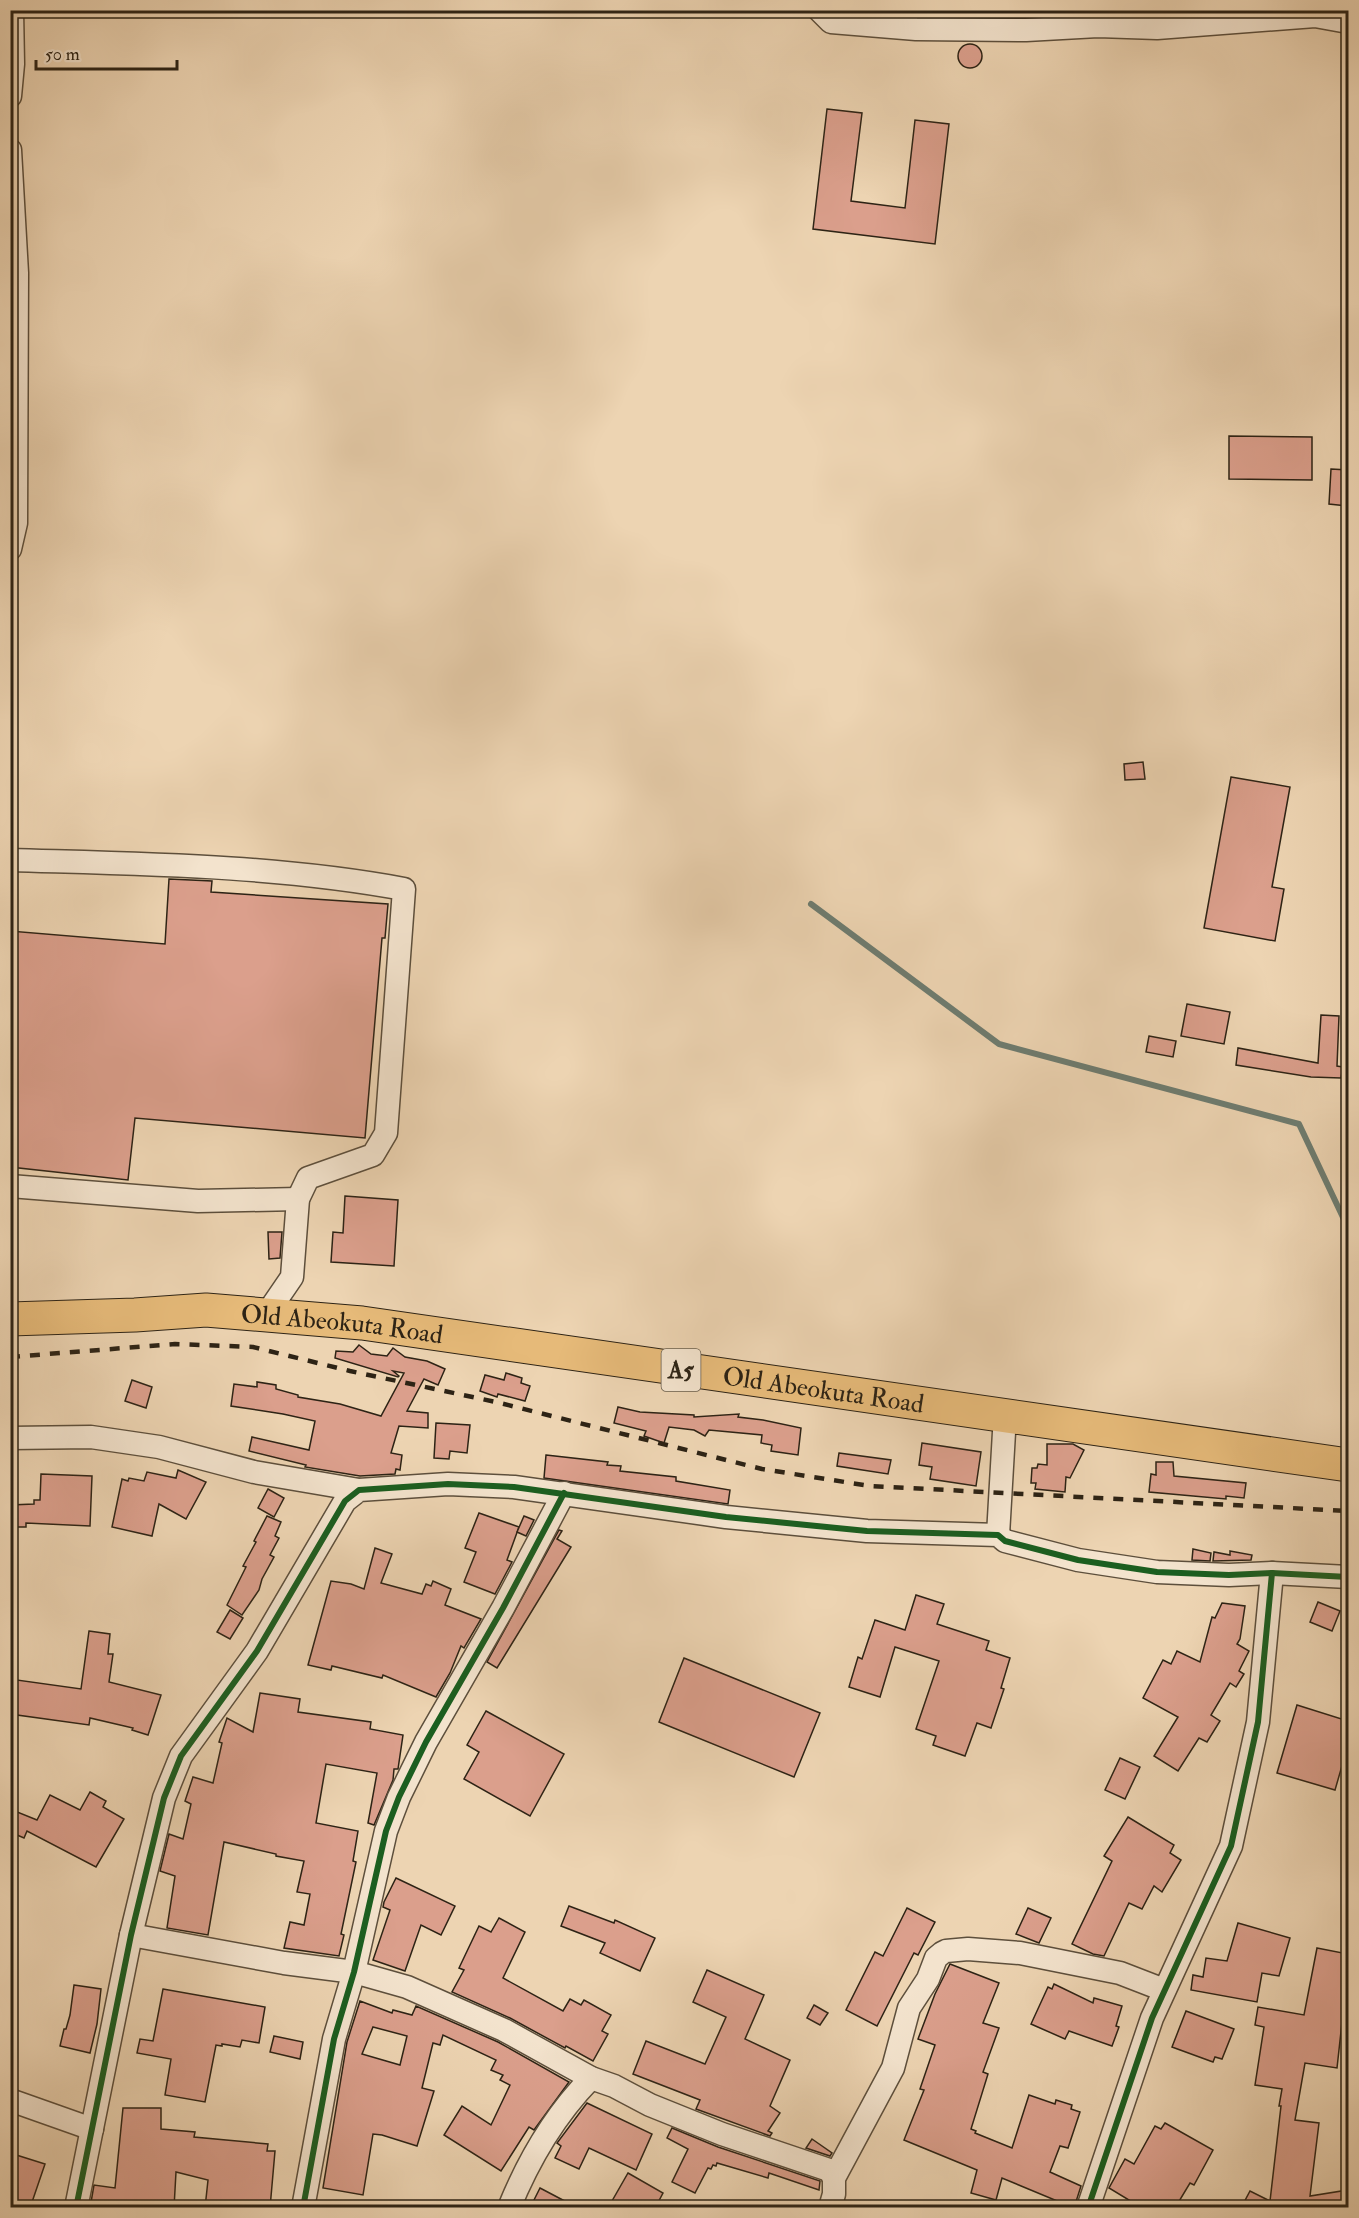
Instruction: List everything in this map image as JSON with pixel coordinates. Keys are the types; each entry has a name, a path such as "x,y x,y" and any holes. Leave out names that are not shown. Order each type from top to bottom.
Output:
{"highway":[{"name":"Old Abeokuta Road","path":"10,1319 207,1310 362,1323 1348,1465"}],"street":[{"path":"10,96 13,64 12,10"},
{"path":"819,10 831,22 916,29 1026,30 1098,26 1157,28 1316,16 1348,22"},
{"path":"10,150 17,285 15,523 10,549"},
{"path":"10,860 161,865 263,872 342,878 404,889 386,1133 373,1155 308,1178 298,1199 292,1277 266,1315"},
{"path":"10,1186 198,1201 298,1199"},
{"path":"998,1535 1005,1415"},
{"path":"10,1438 91,1437 159,1447 254,1472 359,1490 448,1484 514,1487 726,1517 867,1531 998,1535 1005,1541 1078,1560 1156,1572 1229,1575 1272,1573 1348,1577"},
{"path":"76,2208 131,1935 164,1798 182,1756 257,1651 345,1502 359,1490"},
{"path":"303,2208 334,2039 354,1972 380,1853 399,1797 426,1742 503,1608 564,1493"},
{"path":"1088,2208 1152,2018 1231,1846 1258,1722 1272,1573"},
{"path":"131,1935 284,1963 354,1972 407,1986 504,2030 591,2078 614,2086 650,2105 722,2134 829,2170 834,2178"},
{"path":"830,2208 834,2194 834,2178 893,2068 909,2008 928,1979 936,1958 942,1953 968,1949 1020,1953 1120,1973 1164,1990"},
{"path":"510,2208 534,2155 559,2116 591,2078"},
{"path":"10,2100 92,2129"}],"building":[{"path":"970,44 978,48 982,56 978,64 970,68 962,64 958,56 962,48"},
{"path":"827,109 862,113 851,201 905,208 915,120 949,124 935,244 813,229"},
{"path":"1229,436 1312,437 1312,480 1229,479"},
{"path":"1331,469 1348,470 1347,506 1329,504"},
{"path":"1143,762 1145,779 1125,780 1124,764"},
{"path":"1231,777 1290,787 1272,887 1284,889 1275,941 1204,928"},
{"path":"169,879 212,881 211,892 388,904 385,938 382,938 365,1138 135,1118 128,1180 10,1167 10,931 165,944"},
{"path":"1187,1004 1230,1012 1224,1044 1181,1036"},
{"path":"1321,1015 1339,1016 1337,1066 1343,1067 1341,1078 1311,1077 1236,1065 1238,1048 1318,1063"},
{"path":"1149,1036 1176,1041 1173,1057 1146,1052"},
{"path":"345,1196 398,1200 394,1266 331,1262 333,1232 343,1233"},
{"path":"268,1232 282,1232 280,1258 269,1259"},
{"path":"359,1345 371,1354 387,1356 393,1348 405,1357 427,1361 445,1369 438,1385 424,1379 407,1411 428,1413 428,1428 399,1426 391,1453 402,1455 400,1470 396,1469 395,1474 360,1476 305,1467 306,1465 249,1451 252,1437 309,1450 315,1421 231,1406 234,1384 257,1387 257,1382 276,1385 276,1389 298,1395 298,1397 340,1404 381,1416 404,1373 393,1371 398,1377 335,1358 336,1351 353,1352"},
{"path":"506,1373 522,1378 521,1383 530,1386 525,1401 498,1394 497,1397 480,1391 485,1375 504,1380"},
{"path":"132,1380 152,1387 146,1408 125,1401"},
{"path":"618,1407 640,1412 694,1415 694,1417 739,1414 738,1417 801,1428 798,1455 771,1451 772,1445 761,1443 762,1435 709,1430 705,1436 694,1430 669,1427 664,1443 644,1436 646,1431 614,1423"},
{"path":"436,1423 470,1425 467,1453 450,1451 449,1459 434,1458"},
{"path":"922,1443 981,1452 976,1486 930,1479 932,1467 919,1465"},
{"path":"1047,1444 1073,1444 1084,1450 1070,1478 1066,1477 1065,1492 1035,1489 1036,1483 1031,1483 1032,1468 1037,1468 1038,1464 1047,1465"},
{"path":"839,1453 891,1460 888,1474 837,1466"},
{"path":"546,1455 608,1462 607,1465 621,1466 620,1471 676,1477 676,1481 730,1490 728,1504 544,1478"},
{"path":"1156,1462 1173,1462 1174,1476 1246,1483 1244,1498 1226,1496 1226,1499 1149,1492 1151,1474 1156,1475"},
{"path":"178,1470 206,1482 186,1519 159,1504 152,1536 112,1527 122,1479 144,1481 147,1472 176,1478"},
{"path":"41,1474 92,1476 90,1526 26,1523 26,1527 10,1527 10,1505 34,1504 34,1500 40,1500"},
{"path":"268,1489 284,1498 274,1517 258,1508"},
{"path":"479,1513 519,1527 507,1560 512,1562 495,1594 464,1582 476,1552 465,1548"},
{"path":"267,1516 281,1522 275,1536 279,1538 270,1555 274,1557 262,1579 259,1590 242,1615 227,1605"},
{"path":"524,1516 534,1520 526,1536 517,1532"},
{"path":"559,1530 562,1531 557,1539 571,1547 497,1668 487,1662"},
{"path":"375,1548 392,1554 381,1583 422,1594 426,1584 431,1586 433,1581 451,1589 445,1605 481,1619 464,1648 461,1646 450,1673 436,1697 383,1675 382,1678 332,1666 331,1670 308,1665 331,1581 364,1589"},
{"path":"1193,1549 1211,1553 1210,1561 1192,1560"},
{"path":"1230,1551 1252,1555 1251,1560 1213,1561 1214,1552 1230,1555"},
{"path":"916,1595 944,1604 937,1624 989,1641 986,1650 1010,1658 1001,1688 1004,1689 991,1728 977,1723 965,1756 933,1745 936,1736 916,1729 939,1661 895,1647 880,1697 849,1687 858,1657 862,1659 875,1620 905,1630"},
{"path":"1318,1602 1340,1611 1332,1631 1310,1622"},
{"path":"1222,1603 1245,1606 1240,1639 1237,1644 1249,1651 1239,1671 1244,1674 1236,1687 1230,1683 1211,1715 1220,1721 1207,1742 1199,1738 1178,1771 1154,1756 1178,1717 1143,1698 1163,1660 1171,1664 1177,1651 1200,1662 1212,1617 1215,1618"},
{"path":"230,1610 243,1618 230,1639 217,1632"},
{"path":"89,1631 110,1634 108,1654 113,1654 109,1682 161,1695 148,1735 132,1730 133,1728 90,1718 89,1725 10,1714 10,1679 81,1689"},
{"path":"684,1658 820,1713 794,1777 659,1722"},
{"path":"260,1693 300,1699 298,1712 371,1722 370,1729 403,1735 398,1769 394,1769 393,1780 374,1825 368,1823 377,1773 326,1764 316,1823 358,1831 353,1861 356,1862 341,1934 344,1935 339,1956 284,1948 290,1922 304,1925 310,1894 297,1892 304,1861 224,1842 208,1935 167,1928 175,1876 160,1871 169,1834 183,1839 191,1804 185,1801 193,1777 213,1783 222,1743 219,1742 227,1718 253,1732"},
{"path":"1297,1705 1348,1721 1348,1745 1335,1790 1277,1773"},
{"path":"486,1711 564,1754 530,1816 464,1779 479,1752 467,1745"},
{"path":"1120,1758 1140,1767 1125,1799 1105,1790"},
{"path":"90,1792 106,1801 103,1807 124,1819 96,1867 27,1831 24,1838 10,1832 10,1809 37,1820 50,1795 80,1810"},
{"path":"1128,1817 1174,1845 1170,1853 1181,1860 1162,1892 1154,1886 1142,1909 1129,1903 1104,1956 1093,1954 1072,1944 1112,1861 1104,1856"},
{"path":"396,1878 455,1906 441,1935 421,1925 405,1971 373,1960 390,1910 383,1907 384,1902"},
{"path":"569,1906 614,1923 615,1920 655,1938 640,1971 600,1953 605,1943 561,1926"},
{"path":"907,1908 935,1922 918,1955 914,1953 877,2026 846,2010 875,1952 883,1956"},
{"path":"1028,1908 1051,1918 1039,1943 1016,1934"},
{"path":"499,1918 525,1932 503,1978 563,2011 570,1999 581,2005 584,2000 611,2015 602,2031 608,2034 593,2061 510,2018 452,1992 464,1970 459,1968 479,1926 491,1932"},
{"path":"1238,1923 1290,1938 1279,1976 1262,1973 1257,2002 1191,1990 1193,1975 1203,1977 1206,1958 1227,1961"},
{"path":"1317,1948 1348,1954 1346,2005 1344,2004 1337,2068 1305,2063 1295,2120 1319,2123 1310,2196 1348,2190 1348,2208 1241,2208 1250,2191 1270,2201 1281,2106 1279,2106 1282,2089 1255,2085 1264,2027 1255,2025 1258,2007 1304,2015"},
{"path":"950,1964 999,1983 983,2023 999,2028 983,2072 988,2074 971,2129 976,2131 975,2133 1012,2148 1029,2095 1055,2104 1056,2100 1072,2105 1071,2109 1080,2112 1068,2148 1060,2146 1050,2172 1081,2186 1074,2208 1002,2178 996,2200 971,2193 977,2170 904,2140 924,2090 920,2089 935,2045 918,2039 935,1994"},
{"path":"707,1970 764,1995 745,2039 790,2060 770,2106 780,2113 768,2131 772,2133 770,2136 696,2109 700,2100 633,2074 646,2041 705,2064 726,2017 693,2002"},
{"path":"1054,1984 1093,2003 1094,1998 1122,2006 1116,2026 1119,2027 1112,2046 1069,2031 1065,2039 1031,2024 1048,1987 1052,1989"},
{"path":"74,1985 101,1989 97,2024 90,2053 60,2046 70,2015"},
{"path":"163,1989 265,2007 259,2043 242,2040 240,2047 216,2045 205,2102 165,2095 171,2059 137,2053 140,2039 153,2041"},
{"path":"360,2001 392,2013 393,2010 412,2015 416,2006 498,2042 569,2082 534,2130 529,2127 501,2171 444,2135 462,2106 491,2125 510,2085 500,2080 503,2075 491,2070 496,2060 443,2035 440,2045 433,2043 422,2088 434,2091 417,2146 373,2134 363,2195 323,2188 347,2042","holes":["373,2027 407,2036 400,2065 362,2054"]},
{"path":"814,2005 828,2013 820,2025 807,2018"},
{"path":"1186,2011 1234,2029 1222,2059 1215,2057 1213,2062 1172,2047"},
{"path":"274,2036 303,2042 300,2059 270,2052"},
{"path":"587,2103 652,2134 636,2170 589,2148 579,2169 555,2158 561,2146 557,2143"},
{"path":"123,2108 161,2108 161,2129 195,2132 194,2137 268,2144 267,2151 275,2151 270,2208 205,2208 208,2180 176,2172 174,2208 90,2208 94,2185 115,2188"},
{"path":"1165,2123 1213,2150 1194,2185 1190,2183 1175,2208 1142,2208 1109,2188 1125,2159 1134,2164 1155,2126 1161,2129"},
{"path":"672,2128 718,2147 820,2181 819,2190 769,2173 768,2178 717,2163 711,2169 708,2168 695,2193 672,2182 688,2149 667,2138"},
{"path":"812,2139 832,2153 830,2156 806,2148"},
{"path":"10,2153 45,2164 30,2208 10,2208"},
{"path":"628,2173 663,2193 655,2208 608,2208"},
{"path":"540,2188 578,2208 530,2208"}],"waterway":[{"path":"811,904 999,1044 1299,1124 1348,1228"}],"railway":[{"path":"10,1357 175,1344 253,1347 350,1371 496,1402 762,1469 870,1486 1348,1511"}],"cycle path":[{"path":"76,2208 131,1935 164,1798 181,1756 257,1651 345,1501 359,1490 448,1484 514,1487 726,1517 867,1531 998,1535 1005,1541 1078,1560 1157,1572 1229,1575 1272,1573 1348,1577"},
{"path":"303,2208 334,2039 354,1972 386,1831 399,1797 426,1742 503,1608 564,1493"},
{"path":"1088,2208 1152,2018 1231,1846 1258,1722 1272,1573"}]}
